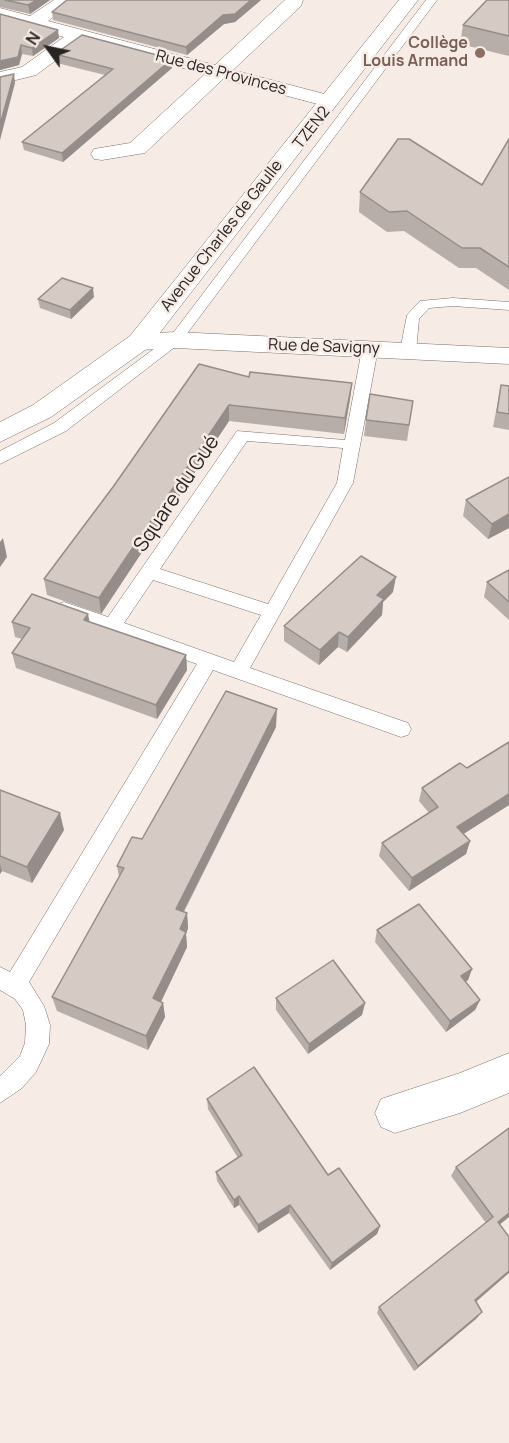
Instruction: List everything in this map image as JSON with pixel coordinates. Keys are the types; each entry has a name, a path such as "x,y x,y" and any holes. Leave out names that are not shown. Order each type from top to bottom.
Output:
{"street":[{"path":"32,23 66,0"},
{"path":"102,154 137,148 295,2 294,0"},
{"name":"Avenue Charles de Gaulle","path":"0,433 42,411 139,342 410,0"},
{"name":"Rue des Provinces","path":"0,14 329,101"},
{"path":"0,78 29,71 77,36"},
{"name":"Rue de Savigny","path":"139,342 175,340 509,356"},
{"path":"395,1113 460,1093 509,1073"}],"lane":[{"name":"TZEN2","path":"0,458 60,427 175,340 273,207 432,0"},
{"path":"408,351 412,318 425,304 509,306"},
{"path":"239,671 345,483 370,349"},
{"name":"Square du Gué","path":"112,626 243,435 339,444"},
{"path":"149,572 272,612"},
{"path":"41,602 401,729"},
{"path":"0,1091 28,1064 37,1044 38,1024 33,1006 7,981 209,660"}],"building":[{"path":"5,0 37,0 28,5"},
{"path":"67,0 251,0 235,14 223,15 186,47 52,12"},
{"path":"487,0 509,0 509,36 463,25"},
{"path":"0,14 58,30 32,48 21,45 18,57 0,61"},
{"path":"82,35 172,59 62,153 22,142 113,69 55,54"},
{"path":"14,74 0,125 0,77"},
{"path":"398,139 409,139 482,185 509,139 509,267 480,248 462,248 407,211 389,212 360,192"},
{"path":"62,278 93,288 70,310 38,299"},
{"path":"199,364 249,377 250,372 352,383 345,418 229,405 99,598 44,579 113,487"},
{"path":"501,385 509,386 509,414 497,412"},
{"path":"370,394 413,401 409,425 366,420"},
{"path":"509,477 509,514 492,524 466,500"},
{"path":"361,556 396,577 377,595 384,599 348,637 339,632 320,650 284,626"},
{"path":"509,570 509,602 487,582"},
{"path":"32,594 88,614 84,620 186,655 156,705 12,653 30,628 12,622"},
{"path":"226,691 277,709 176,909 187,913 180,929 186,932 153,998 163,1003 146,1036 52,997 124,868 117,866 132,837 142,839"},
{"path":"509,742 509,794 457,827 470,841 412,878 382,843 438,807 422,788 460,763 467,768"},
{"path":"0,790 60,813 27,867 0,856"},
{"path":"419,904 472,969 461,976 480,1000 450,1021 377,930"},
{"path":"333,960 365,1003 309,1044 276,998"},
{"path":"254,1067 328,1175 339,1168 380,1226 332,1263 290,1205 258,1225 239,1196 234,1200 216,1172 242,1155 207,1099"},
{"path":"509,1128 509,1213 498,1222 509,1237 509,1271 475,1300 482,1312 418,1366 379,1307 493,1217 456,1167"}],"place":[{"name":"Collège Louis Armand","path":"480,53"}]}
